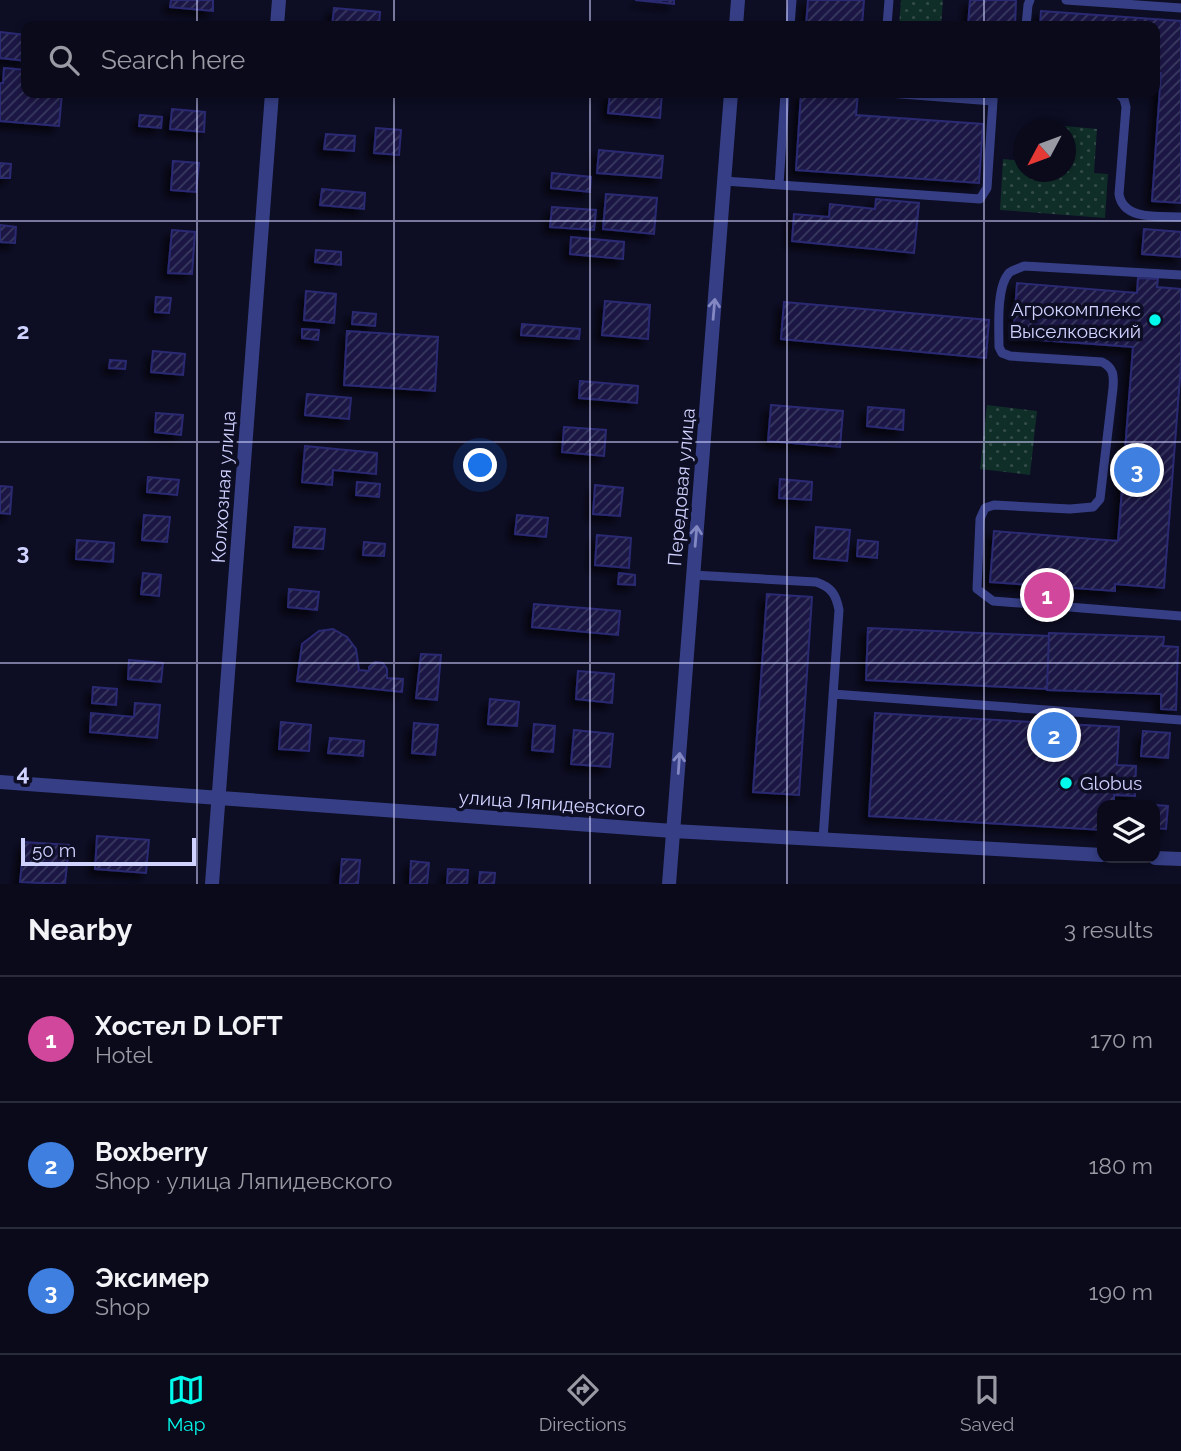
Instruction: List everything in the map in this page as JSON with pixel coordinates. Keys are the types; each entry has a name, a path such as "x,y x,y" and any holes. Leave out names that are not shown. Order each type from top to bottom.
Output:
{"street":[{"path":"277,21 279,0"},
{"path":"736,21 738,0"},
{"name":"Колхозная улица","path":"212,884 272,98"},
{"name":"Передовая улица","path":"669,884 731,98"},
{"name":"улица Ляпидевского","path":"0,782 673,831 1097,855"},
{"path":"1160,858 1181,859"}],"lane":[{"path":"790,21 792,0"},
{"path":"887,21 889,0"},
{"path":"1026,21 1030,0"},
{"path":"1066,0 1181,8"},
{"path":"779,185 785,98"},
{"path":"724,181 980,198 987,188 993,98"},
{"path":"1121,98 1126,107 1119,194 1121,204 1128,211 1137,214 1181,217"},
{"path":"1181,275 1024,266 1010,272 1003,283 1000,297 999,347 1002,353 1010,356 1102,362 1109,366 1114,374 1113,388 1100,499 1093,507 1070,509 994,505 985,508 981,519 978,589 993,601 1181,616"},
{"path":"693,575 816,582 828,586 837,597 839,610 823,839"},
{"path":"833,694 1181,720"}],"green space":[{"path":"901,0 943,0 941,21 899,21"},
{"path":"1076,127 1097,129 1094,173 1108,174 1105,218 1000,210 1003,159 1013,160 1013,182 1076,182"},
{"path":"987,405 1037,411 1030,475 980,469"}],"building":[{"path":"171,0 213,0 213,11 170,7"},
{"path":"635,0 674,0 674,4"},
{"path":"808,0 864,0 862,21 806,21"},
{"path":"970,0 1016,0 1015,21 968,21"},
{"path":"334,8 380,12 379,21 333,21"},
{"path":"1041,11 1181,21 1181,203 1152,201 1160,98 1160,21 1040,21"},
{"path":"0,32 21,34 21,60 0,58"},
{"path":"4,68 21,70 21,98 62,98 59,126 0,121 0,83 3,83"},
{"path":"610,98 662,98 660,118 608,113"},
{"path":"801,98 858,98 856,115 983,124 979,183 796,170"},
{"path":"172,109 205,112 204,132 170,129"},
{"path":"140,115 162,117 161,128 139,126"},
{"path":"376,128 401,130 399,155 374,153"},
{"path":"326,134 355,136 354,151 324,149"},
{"path":"599,150 663,156 661,178 597,173"},
{"path":"173,161 199,163 196,192 171,190"},
{"path":"0,163 11,164 10,178 0,178"},
{"path":"552,173 591,177 590,192 551,188"},
{"path":"322,189 365,193 364,209 320,205"},
{"path":"606,194 657,198 654,234 603,229"},
{"path":"876,199 919,203 914,253 792,241 794,214 829,217 830,204 875,209"},
{"path":"552,207 596,210 594,230 550,227"},
{"path":"0,225 16,227 15,243 0,242"},
{"path":"1144,229 1181,232 1181,257 1142,254"},
{"path":"172,230 195,232 192,274 168,273"},
{"path":"571,237 624,242 623,259 570,254"},
{"path":"316,250 341,252 341,265 315,262"},
{"path":"1138,278 1158,279 1157,287 1181,289 1181,364 1164,588 1115,584 1115,591 990,582 994,531 1118,541 1133,347 1013,338 1017,283 1137,293"},
{"path":"306,291 336,294 334,323 304,320"},
{"path":"156,297 171,298 169,313 155,312"},
{"path":"605,301 650,305 648,339 602,335"},
{"path":"784,302 989,320 986,358 781,339"},
{"path":"353,312 376,314 375,326 352,324"},
{"path":"522,324 580,329 579,339 521,335"},
{"path":"302,329 319,330 318,340 302,338"},
{"path":"347,331 438,337 435,391 344,385"},
{"path":"153,351 185,354 183,375 151,372"},
{"path":"110,360 126,361 125,369 109,368"},
{"path":"580,381 638,386 637,403 579,398"},
{"path":"307,394 351,398 349,419 305,415"},
{"path":"771,405 843,411 840,447 768,441"},
{"path":"868,407 904,410 903,430 867,426"},
{"path":"156,413 183,415 181,435 155,432"},
{"path":"564,427 606,430 604,456 562,452"},
{"path":"305,446 377,453 376,474 333,470 332,485 302,482"},
{"path":"148,477 179,480 177,495 147,492"},
{"path":"780,479 812,482 811,500 779,498"},
{"path":"357,482 380,484 379,497 356,495"},
{"path":"595,485 623,488 620,516 593,514"},
{"path":"0,486 12,487 10,514 0,513"},
{"path":"144,515 170,517 167,542 142,540"},
{"path":"517,515 548,518 546,537 515,534"},
{"path":"295,527 325,529 323,549 293,547"},
{"path":"816,527 850,530 847,561 814,558"},
{"path":"597,535 631,538 629,568 595,565"},
{"path":"77,540 114,543 113,562 76,559"},
{"path":"858,540 878,542 877,558 857,556"},
{"path":"364,542 385,544 384,556 363,555"},
{"path":"143,573 161,575 159,596 141,594"},
{"path":"619,573 635,575 635,585 618,584"},
{"path":"289,589 319,592 317,610 288,607"},
{"path":"767,594 812,597 799,795 753,792"},
{"path":"534,604 620,611 618,635 532,627"},
{"path":"868,628 1049,636 1047,689 866,680"},
{"path":"333,629 347,637 356,649 359,670 369,671 369,667 375,662 383,663 387,669 387,678 403,679 402,692 297,681 302,644 319,631"},
{"path":"1049,633 1164,637 1163,646 1178,647 1176,710 1161,709 1161,694 1047,690"},
{"path":"421,654 441,655 437,700 416,698"},
{"path":"129,660 163,663 161,682 128,679"},
{"path":"578,671 614,674 612,703 576,699"},
{"path":"93,687 117,689 116,705 92,703"},
{"path":"490,699 519,702 517,726 488,724"},
{"path":"135,703 160,705 157,738 90,732 91,713 134,717"},
{"path":"875,713 1119,727 1117,765 1136,766 1135,796 1114,795 1114,800 1097,800 1097,830 869,816"},
{"path":"281,722 311,725 309,751 279,749"},
{"path":"414,723 438,725 435,755 412,753"},
{"path":"534,724 555,726 553,752 532,750"},
{"path":"574,730 613,734 610,767 571,764"},
{"path":"1143,731 1170,733 1168,758 1141,756"},
{"path":"330,738 364,741 363,756 328,753"},
{"path":"1160,805 1168,806 1166,829 1160,828"},
{"path":"97,836 149,840 146,873 95,869"},
{"path":"24,842 69,845 65,884 20,882"},
{"path":"342,859 360,860 358,884 340,884"},
{"path":"411,861 429,863 427,884 410,884"},
{"path":"448,869 468,870 467,884 447,884"},
{"path":"480,872 495,873 494,884 479,884"}],"place":[{"name":"Агрокомплекс Выселковский","path":"1155,320"},
{"name":"Эксимер","path":"1137,470"},
{"name":"Хостел D LOFT","path":"1047,595"},
{"name":"Boxberry","path":"1054,735"},
{"name":"Globus","path":"1066,783"}]}
